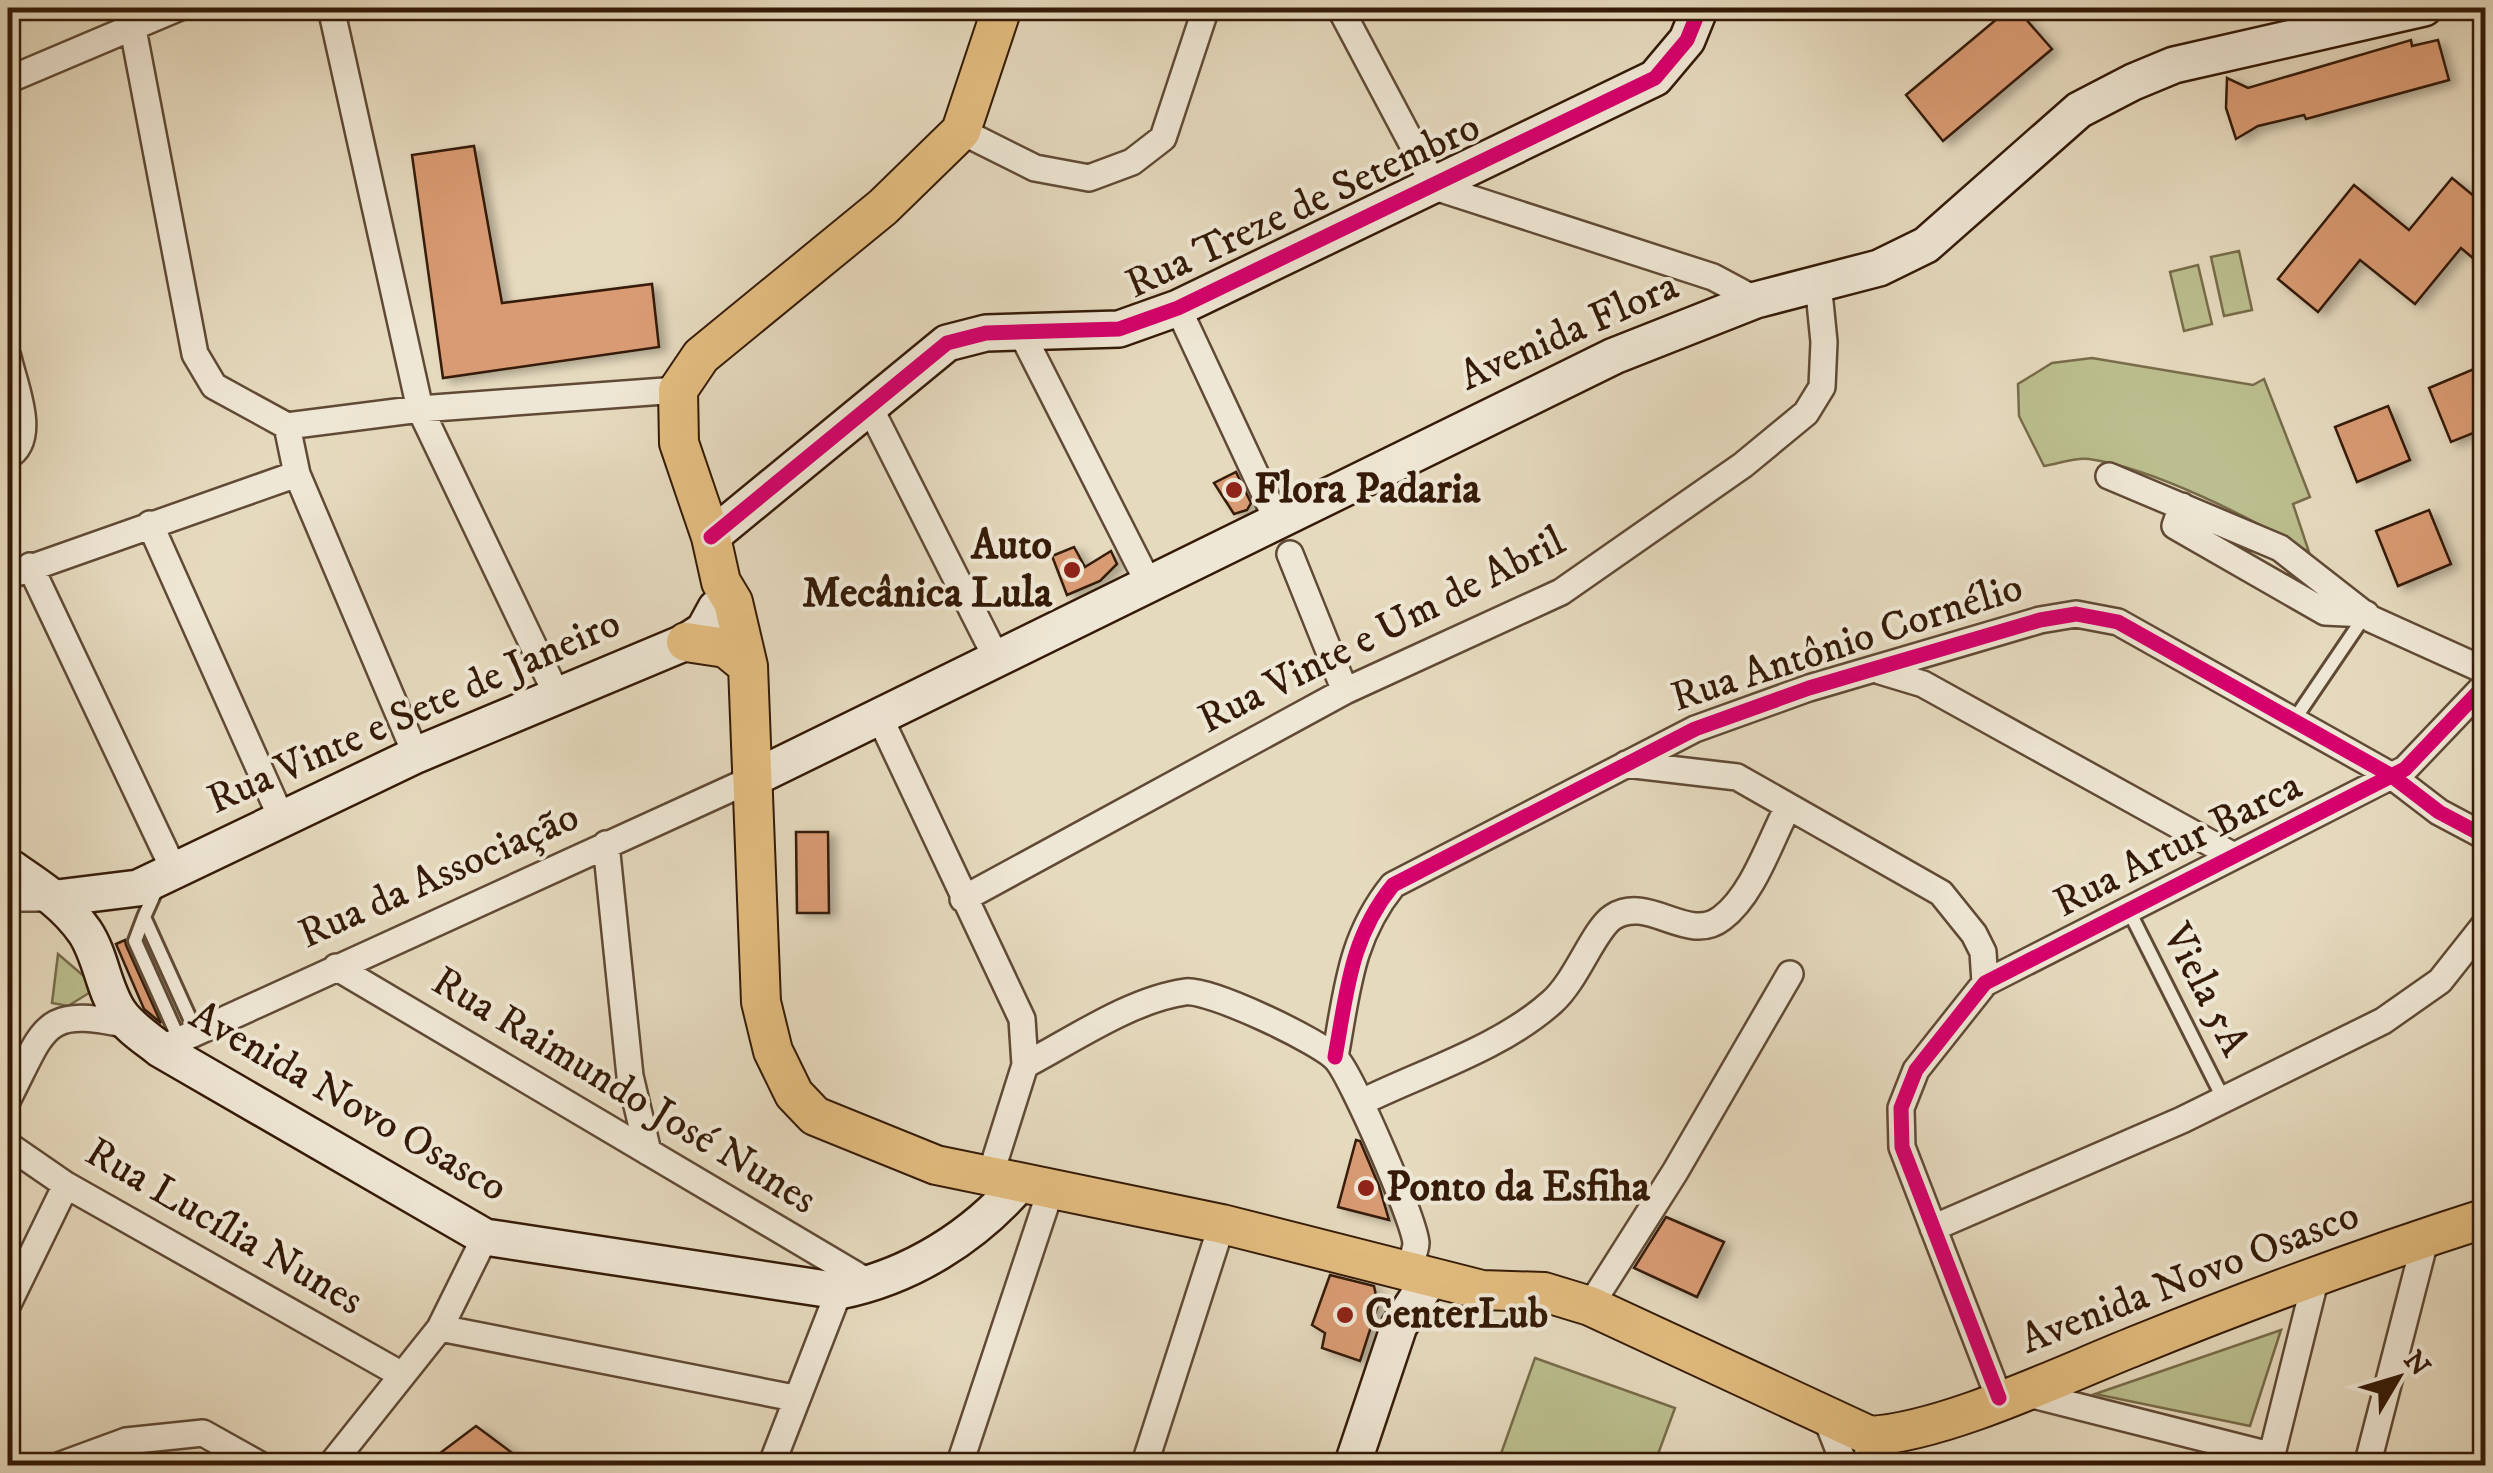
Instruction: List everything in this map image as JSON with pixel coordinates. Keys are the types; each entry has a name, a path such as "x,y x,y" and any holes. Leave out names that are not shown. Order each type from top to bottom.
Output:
{"main road":[{"path":"678,390 701,356 883,206 961,131 1002,8"},
{"name":"Rua Treze de Setembro","path":"711,537 947,343 986,333 1119,329 1178,308 1655,78 1688,40 1700,8"},
{"name":"Avenida Flora","path":"752,779 1614,356 1756,300 1879,268 1926,244 2079,110 2117,90 2174,64 2385,11 2424,8"},
{"name":"Avenida Novo Osasco","path":"678,390 679,443 711,537 719,595 732,602 737,657 749,709 761,1002 774,1051 794,1094 816,1116 936,1165 1222,1224 1482,1290 1544,1292 1590,1306 1826,1415 1868,1451 1910,1430 2010,1395 2317,1273 2486,1218"},
{"name":"Rua Vinte e Sete de Janeiro","path":"88,936 154,888 281,817 556,693 686,642 704,630 719,595"},
{"path":"686,642 737,657"},
{"name":"Avenida Novo Osasco","path":"8,866 57,898 88,936 118,1010 131,1026 178,1040 485,1238 856,1288"},
{"name":"Rua Vinte e Sete de Janeiro","path":"57,898 154,888"},
{"path":"856,1288 963,1238 987,1220 1020,1182"},
{"path":"1352,1466 1398,1326 1408,1272"}],"street":[{"path":"8,80 131,17 178,8"},
{"path":"331,8 420,409 556,693"},
{"path":"961,131 1035,168 1088,178 1132,162 1164,138 1206,8"},
{"path":"1340,8 1436,186 1712,277 1756,300"},
{"path":"131,17 195,354 214,386 287,426 420,409 678,390"},
{"name":"Rua Vinte e Um de Abril","path":"963,899 1345,691 1561,592 1743,465 1806,412 1822,386 1824,342 1818,282"},
{"path":"1178,308 1277,520"},
{"path":"1022,334 1148,582"},
{"path":"8,357 23,430 21,444 8,456"},
{"path":"870,408 998,661"},
{"path":"287,426 296,474 416,755"},
{"path":"154,888 19,571 296,474"},
{"path":"2109,476 2280,548 2366,614 2486,671"},
{"path":"150,524 281,817"},
{"path":"1290,554 1345,691"},
{"name":"Rua Antônio Cornélio","path":"1336,1057 1347,975 1356,945 1373,910 1393,885 1695,729 1809,688 1880,671 2040,620 2076,614 2118,622 2392,776 2439,812 2486,837"},
{"path":"1880,671 1923,684 2232,855"},
{"name":"Rua Artur Barca","path":"1985,983 2406,769 2486,684"},
{"path":"880,718 1022,1020 1020,1182 959,1466"},
{"path":"1626,764 1737,777 1941,893 1974,934 1983,952 1985,983 1916,1070 1900,1108 1902,1147 1933,1228 2010,1395 2270,1460 2317,1273"},
{"name":"Rua da Associação","path":"178,1040 752,779"},
{"path":"1362,1102 1500,1036 1547,1007 1585,962 1609,919 1622,912 1639,909 1692,926 1708,926 1724,917 1744,889 1788,807"},
{"path":"606,844 630,1076 648,1152"},
{"path":"8,898 57,898"},
{"path":"1933,1228 2224,1100 2411,1004 2440,981 2486,923"},
{"name":"Rua Raimundo José Nunes","path":"336,967 648,1152 856,1288"},
{"path":"1590,1306 1675,1172 1790,974"},
{"path":"1024,1065 1147,1003 1187,991 1216,996 1336,1057 1362,1102 1416,1243 1408,1272"},
{"path":"8,1099 41,1036 56,1023 85,1015 131,1026"},
{"name":"Rua Lucília Nunes","path":"8,1144 66,1185 402,1375"},
{"path":"8,1304 66,1185"},
{"path":"1144,1466 1222,1224"},
{"path":"2367,1466 2426,1237"},
{"path":"330,1466 440,1328 485,1238"},
{"path":"771,1466 794,1398 856,1288"},
{"path":"440,1328 794,1398"},
{"path":"1826,1415 1845,1466"},
{"path":"58,1466 126,1440 203,1433 262,1466"}],"lane":[{"path":"2294,720 2366,614"},
{"path":"154,888 135,940 178,1040"},
{"name":"Viela 5A","path":"2128,909 2224,1100"}],"green space":[{"path":"2239,251 2252,310 2224,316 2211,257"},
{"path":"2198,265 2212,324 2184,331 2170,272"},
{"path":"2092,358 2253,385 2264,379 2310,497 2293,504 2309,552 2231,510 2143,473 2089,459 2044,466 2019,416 2018,384 2052,363"},
{"path":"58,954 86,978 89,993 68,1006 52,1003"},
{"path":"2281,1330 2250,1426 2095,1394"},
{"path":"1535,1358 1675,1408 1654,1465 1497,1465"}],"building":[{"path":"2010,8 2016,8 2052,49 1943,141 1906,95"},
{"path":"2411,40 2412,46 2438,40 2449,80 2306,119 2304,115 2258,126 2236,139 2226,108 2227,78 2248,88"},
{"path":"474,146 502,303 652,284 659,347 443,378 412,155"},
{"path":"2452,178 2486,206 2486,269 2461,248 2415,304 2360,260 2318,312 2278,279 2354,185 2409,230"},
{"path":"2481,366 2486,428 2451,442 2429,388"},
{"path":"2388,406 2410,460 2357,482 2335,427"},
{"name":"Flora Padaria","path":"1236,472 1251,503 1247,510 1234,514 1214,483"},
{"path":"2429,510 2451,564 2398,586 2376,531"},
{"name":"Auto Mecânica Lula","path":"1074,547 1085,567 1111,551 1117,564 1100,581 1067,595 1052,556"},
{"path":"796,832 828,832 829,913 797,913"},
{"path":"125,940 161,1023 144,1009 116,944"},
{"name":"Ponto da Esfiha","path":"1356,1140 1360,1141 1379,1186 1389,1220 1338,1207"},
{"path":"1666,1217 1724,1242 1697,1297 1634,1268"},
{"name":"CenterLub","path":"1330,1275 1374,1286 1378,1305 1360,1361 1322,1348 1325,1333 1312,1325"},
{"path":"476,1426 515,1455 503,1466 423,1466"}],"cycle path":[{"path":"711,537 947,343 986,333 1119,329 1178,308 1655,78 1687,40 1700,8"},
{"path":"1335,1057 1352,966 1367,925 1393,885 1695,729 1809,688 2040,620 2076,614 2118,622 2392,776 2439,812 2486,837"},
{"path":"1999,1398 1902,1147 1901,1108 1916,1070 1985,983 2405,769 2486,684"}],"place":[{"name":"Flora Padaria","path":"1234,490"},
{"name":"Auto Mecânica Lula","path":"1072,570"},
{"name":"Ponto da Esfiha","path":"1366,1188"},
{"name":"CenterLub","path":"1345,1315"}]}
